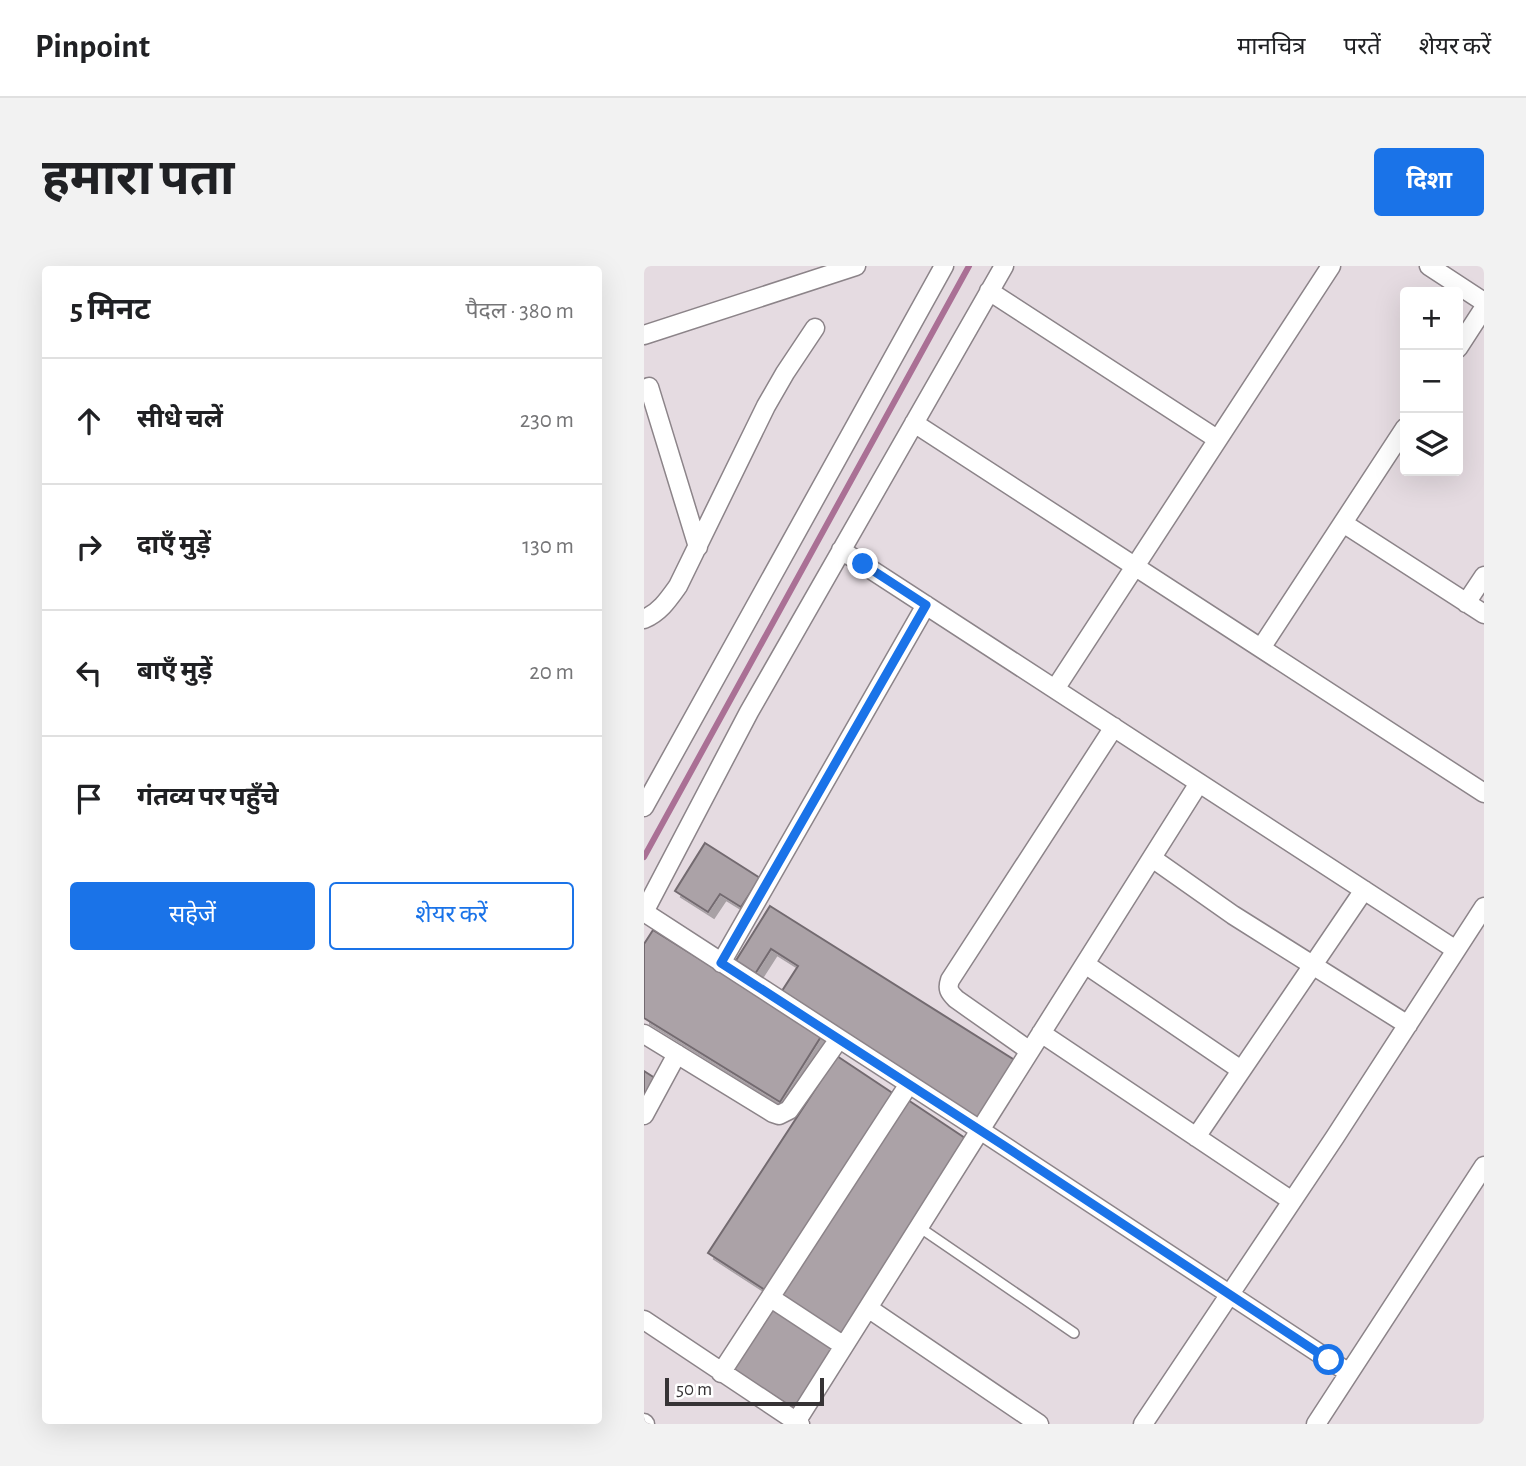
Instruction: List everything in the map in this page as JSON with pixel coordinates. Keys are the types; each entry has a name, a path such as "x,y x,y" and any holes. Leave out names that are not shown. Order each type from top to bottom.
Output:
{"street":[{"path":"644,335 856,266"},
{"path":"646,801 944,266"},
{"path":"1004,266 749,712 644,912 1349,1373"},
{"path":"1055,689 1331,266"},
{"path":"1429,266 1484,302"},
{"path":"989,291 1217,439"},
{"path":"1463,340 1484,308"},
{"path":"644,618 664,605 678,586 766,406 815,328"},
{"path":"649,387 698,547"},
{"path":"914,423 1484,793"},
{"path":"1261,648 1400,436"},
{"path":"1343,523 1484,614"},
{"path":"841,550 1456,950"},
{"path":"1466,603 1484,576"},
{"path":"721,963 926,605"},
{"path":"1030,1051 956,999 949,993 948,987 1114,727"},
{"path":"644,1320 798,1423 1199,783"},
{"path":"1152,858 1233,915 1408,1025"},
{"path":"1196,1137 1364,890"},
{"path":"1143,1424 1484,907"},
{"path":"1085,964 1241,1070"},
{"path":"644,1034 779,1115 789,1110 839,1039"},
{"path":"1041,1034 1292,1201"},
{"path":"644,1115 677,1054"},
{"path":"721,1373 909,1084"},
{"path":"1316,1424 1484,1166"},
{"path":"771,1298 844,1346"},
{"path":"868,1308 1039,1424"}],"lane":[{"path":"919,1227 1074,1333"}],"building":[{"path":"705,843 760,878 741,907 720,894 708,912 675,891"},
{"path":"770,906 1021,1064 984,1122 780,994 798,966 771,949 755,974 735,962"},
{"path":"653,930 822,1035 780,1102 644,1018 644,944"},
{"path":"837,1056 897,1096 768,1292 708,1253"},
{"path":"644,1071 658,1080 644,1105"},
{"path":"908,1100 968,1140 840,1336 780,1297"},
{"path":"770,1307 837,1349 798,1411 732,1369"}],"waterway":[{"path":"644,857 969,266"}],"route":[{"path":"863,564 926,605 721,963 1329,1360"}]}
